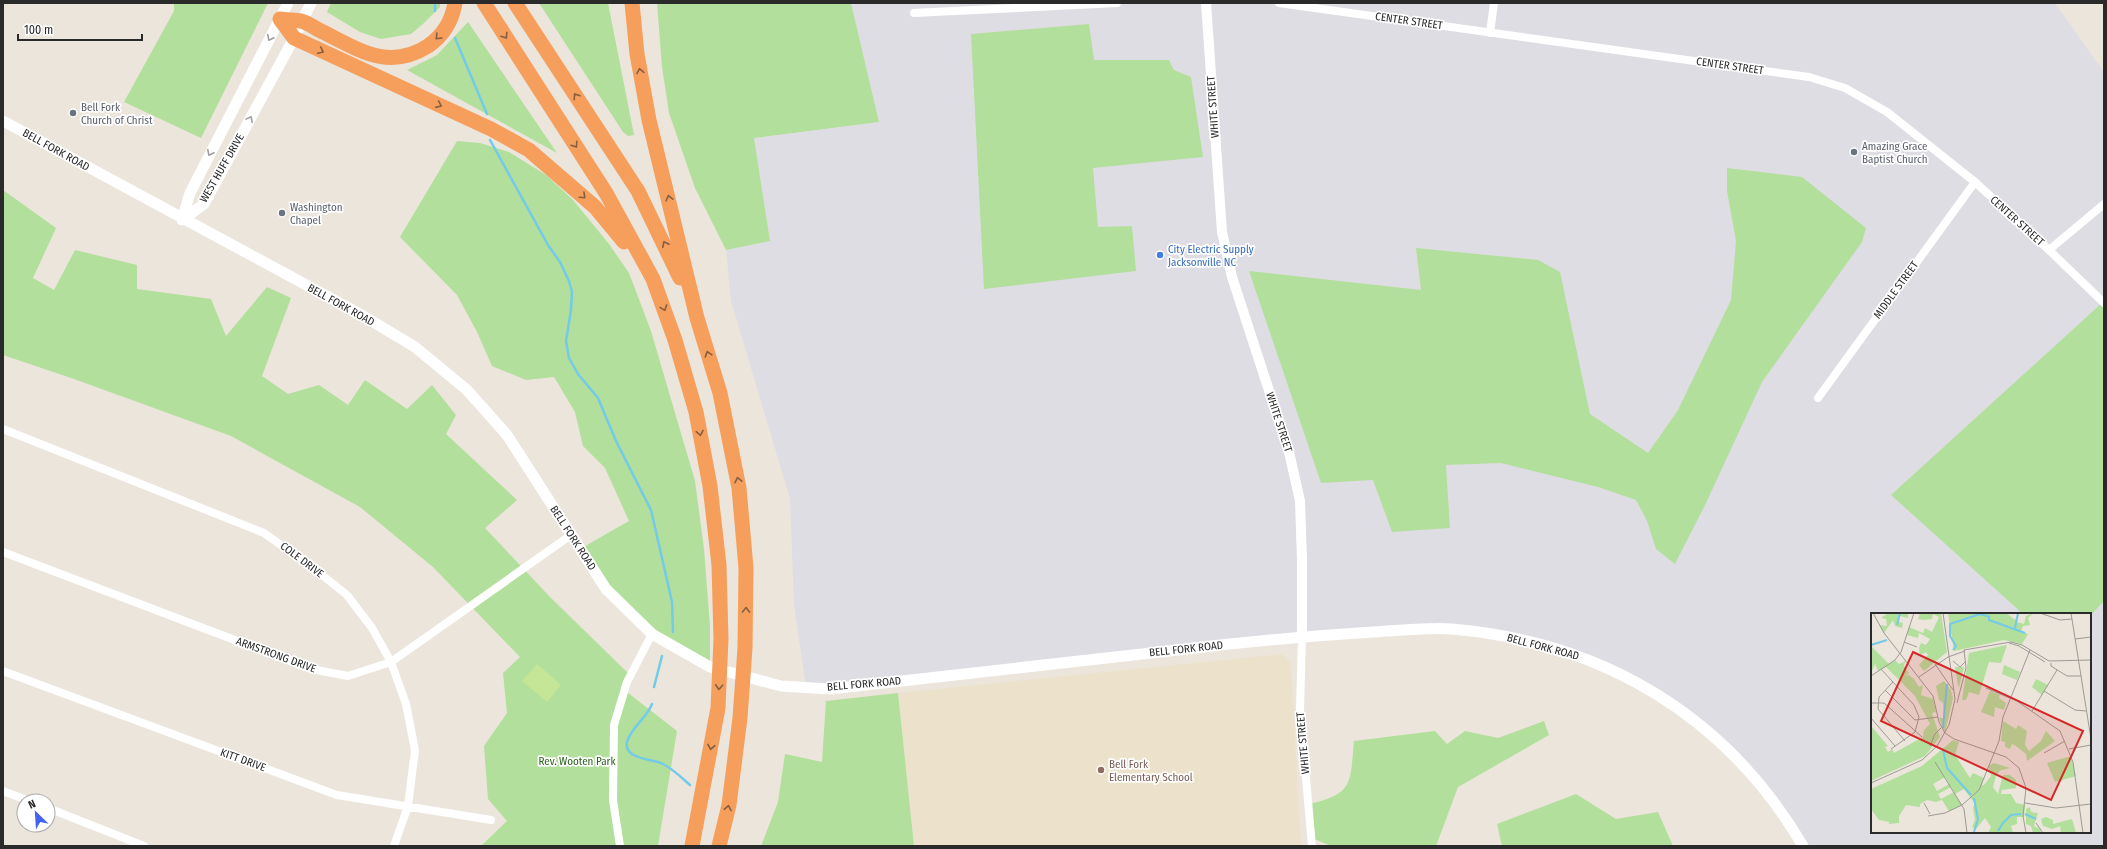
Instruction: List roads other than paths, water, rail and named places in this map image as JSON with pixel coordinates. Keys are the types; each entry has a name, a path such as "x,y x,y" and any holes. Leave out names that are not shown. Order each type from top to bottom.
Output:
{"highway":[{"path":"280,19 302,22 367,55 390,59 410,55 422,50 435,41 444,31 452,17 455,3"},
{"path":"484,3 606,193 653,279 675,340 696,412 713,510 719,565 721,638 718,708 692,846"},
{"path":"515,3 638,192 671,256 697,318"},
{"path":"632,3 637,54 649,120 697,318 720,393 739,488 746,568 745,648 740,718 729,805 720,846"},
{"path":"280,19 294,38 492,129 529,150 595,207 653,279"}],"main road":[{"name":"WEST HUFF DRIVE","path":"182,220 190,193 288,3"},
{"name":"WEST HUFF DRIVE","path":"182,220 204,204 294,38 311,3"},
{"name":"BELL FORK ROAD","path":"3,121 182,220 360,314 415,347 467,390 507,435 570,535 606,588 652,634 710,666 781,686 830,689 1302,636 1451,629 1519,639 1577,655 1629,677 1679,709 1725,747 1770,796 1803,846"}],"street":[{"path":"914,13 1117,3"},
{"name":"WHITE STREET","path":"1206,3 1222,232 1232,277 1289,452 1300,501 1302,560 1300,710 1312,846"},
{"name":"CENTER STREET","path":"1279,3 1809,77 1845,88 1887,112 1975,182 2104,303"},
{"path":"1490,33 1494,3"},
{"name":"MIDDLE STREET","path":"1818,398 1975,182"},
{"path":"2049,250 2104,204"},
{"name":"COLE DRIVE","path":"3,429 264,533 312,567 347,595 372,628 392,662 406,704 414,750 408,806 394,846"},
{"name":"ARMSTRONG DRIVE","path":"3,552 311,669 348,676 392,662 570,535"},
{"path":"620,846 613,800 614,725 627,682 652,634"},
{"name":"KITT DRIVE","path":"3,671 337,795 408,806 427,811 491,820"},
{"path":"3,791 16,796"},
{"path":"56,811 144,846"}],"waterway":[{"path":"435,3 435,11"},
{"path":"455,38 487,114"},
{"path":"490,140 548,245 560,262 569,281 572,292 566,341 569,358 578,374 598,398 616,441 651,510 672,602 673,632"},
{"path":"654,687 662,656"},
{"path":"652,704 647,714 635,727 629,737 627,748 635,756 659,762 667,766 690,785"}],"place":[{"name":"Bell Fork Church of Christ","path":"73,113"},
{"name":"Amazing Grace Baptist Church","path":"1854,152"},
{"name":"Washington Chapel","path":"282,213"},
{"name":"City Electric Supply Jacksonville NC","path":"1160,255"},
{"name":"Bell Fork Elementary School","path":"1101,770"}],"park label":[{"name":"Rev. Wooten Park","path":"577,761"}]}
